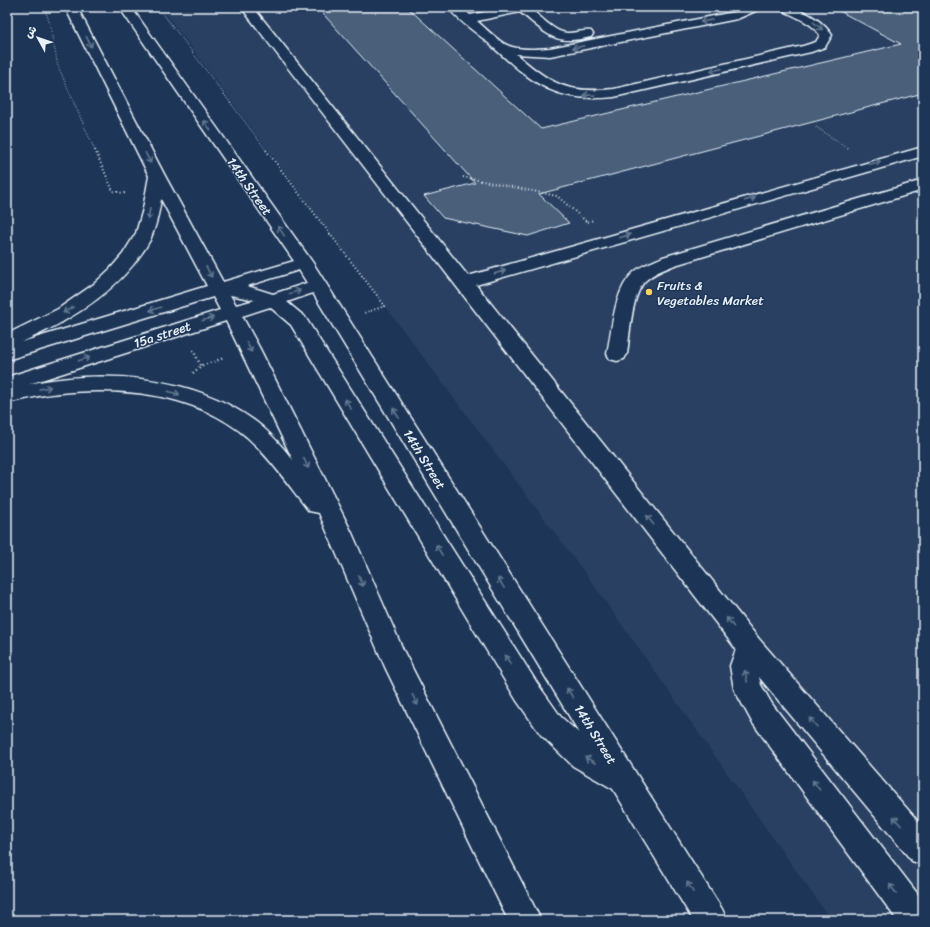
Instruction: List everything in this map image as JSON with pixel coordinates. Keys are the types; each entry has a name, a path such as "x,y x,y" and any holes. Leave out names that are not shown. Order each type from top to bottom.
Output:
{"main road":[{"path":"71,7 157,176 231,312 340,533 394,659 525,920"},
{"path":"247,7 750,647 923,850"},
{"path":"454,7 534,76 557,90 586,95 614,93 807,49 821,44 826,36 822,29 784,7"},
{"path":"467,19 523,7 554,34 562,37 631,25"},
{"path":"500,47 521,52 550,52 737,15 756,7"},
{"name":"14th Street","path":"127,8 304,263 711,920"},
{"path":"463,283 871,164 923,151"},
{"path":"7,341 46,323 73,307 116,274 130,257 141,240 148,224 157,176"},
{"path":"617,354 629,293 637,279 650,269 669,261 923,185"},
{"name":"15a street","path":"7,353 304,263"},
{"name":"15a street","path":"7,384 182,327 318,286"},
{"path":"219,290 239,290 271,299 287,309 298,321 510,665 551,726 583,756 624,779"},
{"path":"7,396 51,387 96,384 138,386 173,392 212,406 244,424 270,449 340,533"},
{"path":"750,647 744,666 748,689 762,713 917,920"}],"path":[{"path":"44,7 49,20 55,57 61,73 113,191 127,194 128,200"},
{"path":"816,126 871,164"},
{"path":"463,177 557,196 587,222 599,218"},
{"path":"182,327 201,366"}],"shaded area":[{"name":"Fruits & Vegetables Market","path":"161,7 923,7 923,920 831,920 588,577"}],"building":[{"path":"317,7 407,7 541,129 901,44 832,7 923,7 923,93 539,194 569,223 528,236 443,218 424,196 475,183"}],"place":[{"name":"Fruits & Vegetables Market","path":"649,292"}]}
